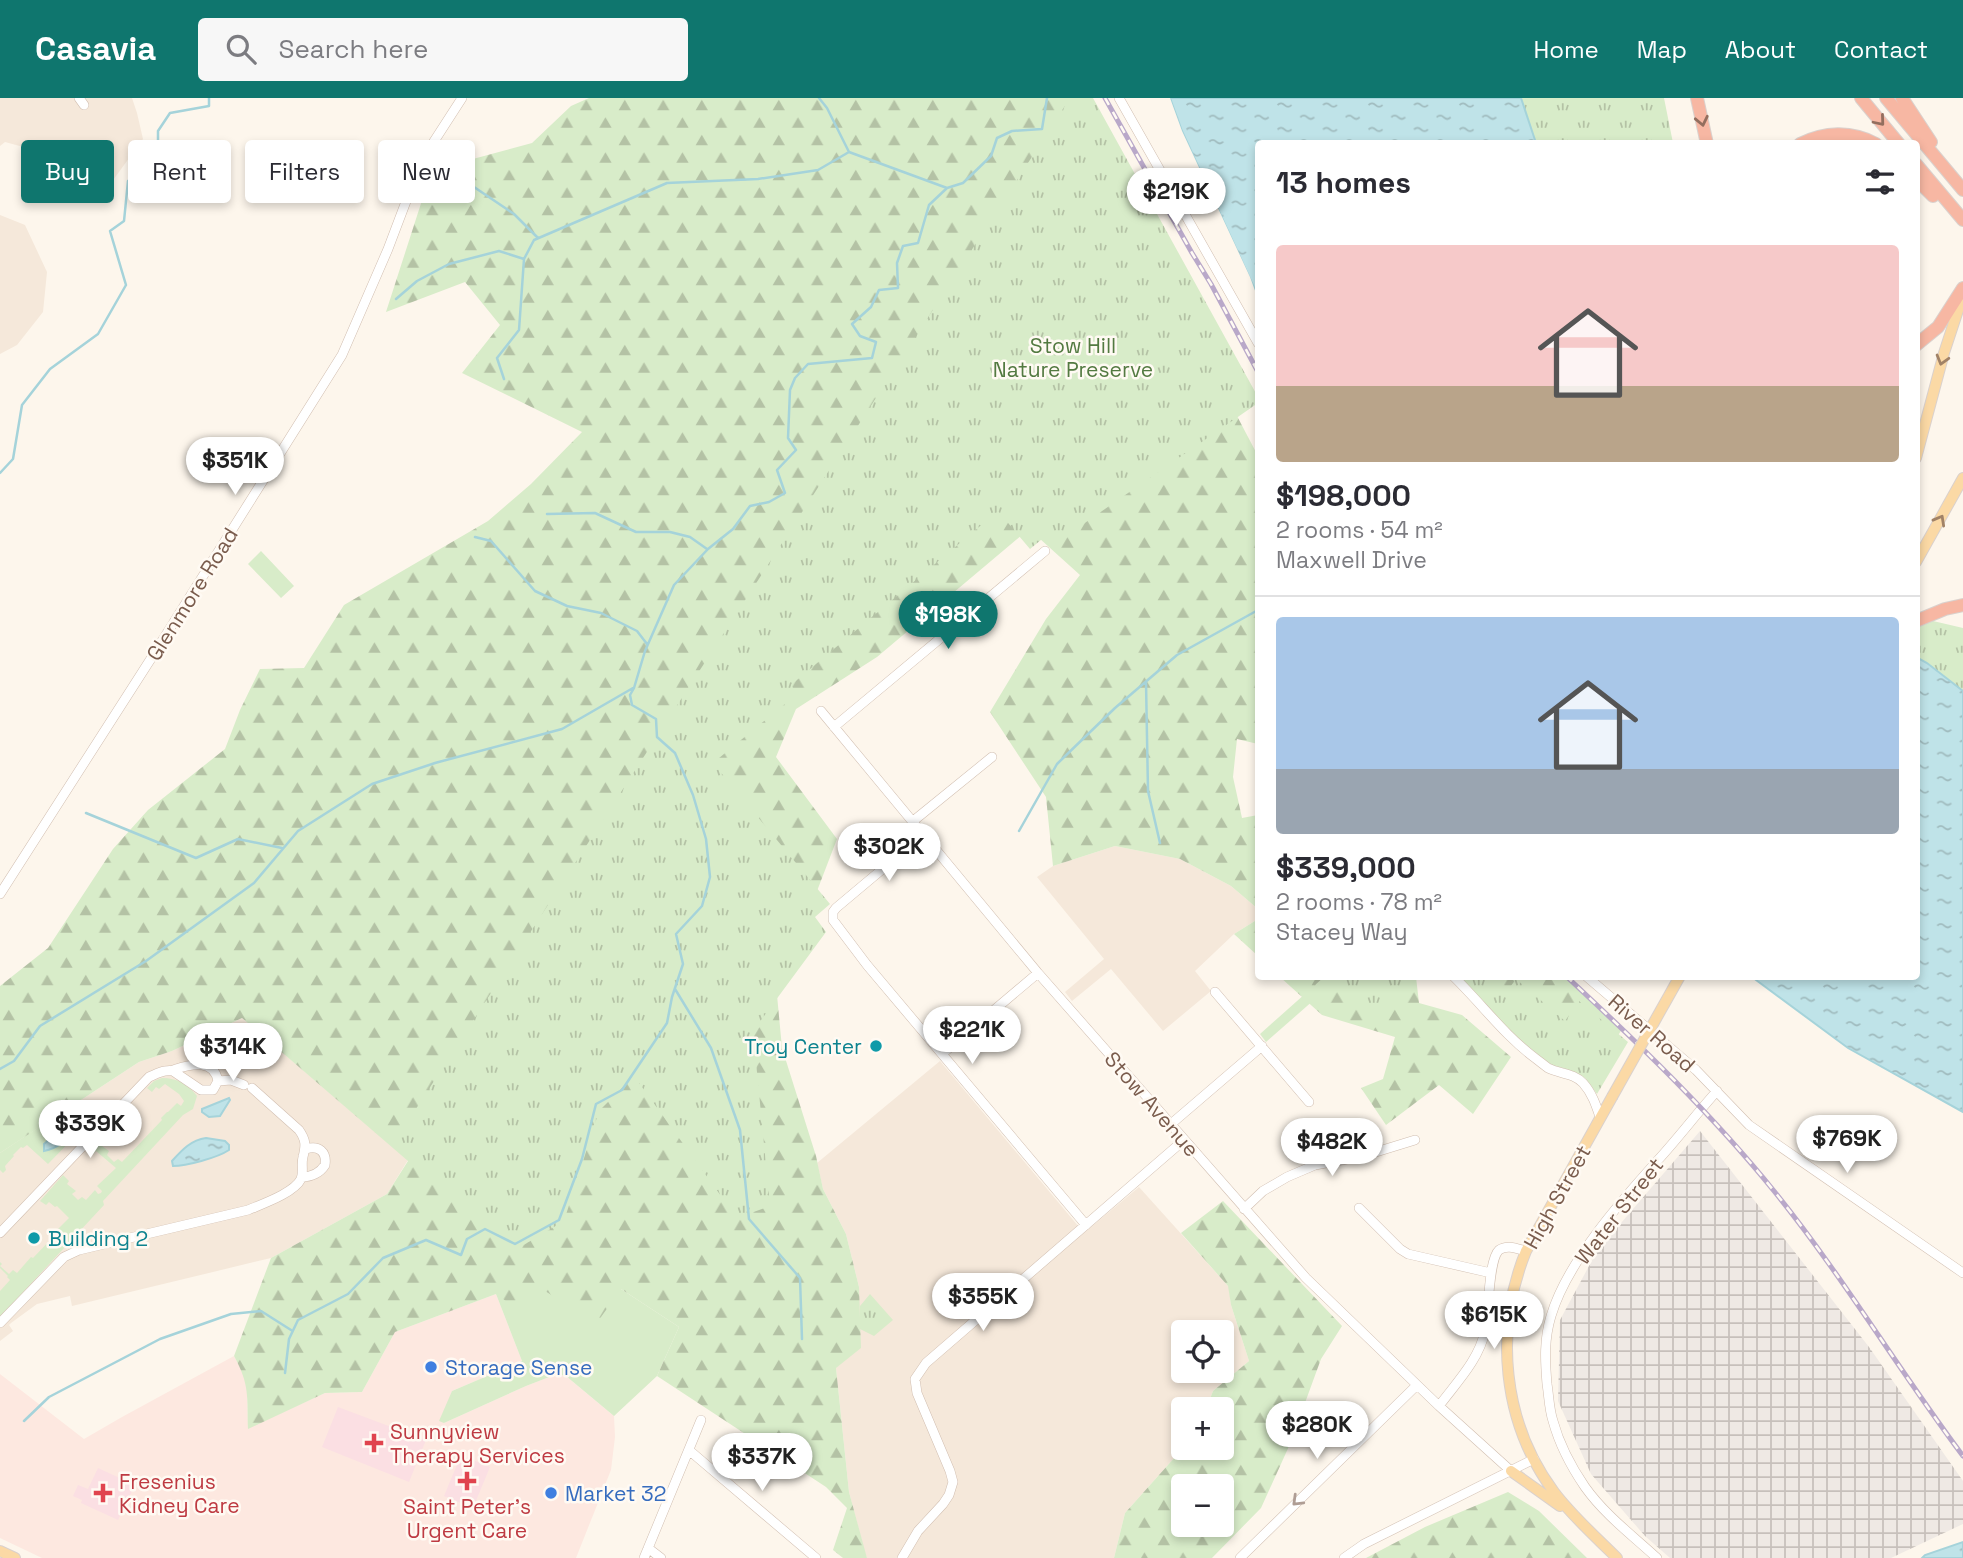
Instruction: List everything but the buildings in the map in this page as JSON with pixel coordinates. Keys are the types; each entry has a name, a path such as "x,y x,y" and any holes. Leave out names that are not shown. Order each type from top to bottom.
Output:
{"highway":[{"path":"1697,98 1706,140"},
{"path":"1861,98 1896,140"},
{"path":"1886,98 1963,189"},
{"path":"1902,98 1963,189"},
{"path":"1808,140 1835,134 1866,140"},
{"path":"1920,169 1963,220"},
{"path":"1920,182 1963,225"},
{"path":"1920,342 1938,327 1963,288"},
{"path":"1920,619 1961,605"}],"main road":[{"path":"1920,443 1963,295"},
{"path":"1920,555 1963,478"},
{"name":"High Street","path":"1617,1558 1552,1489 1534,1459 1517,1418 1509,1382 1506,1343 1510,1305 1526,1251 1678,980"},
{"path":"1511,1471 1575,1516"},
{"path":"0,1551 15,1558"}],"street":[{"name":"Glenmore Road","path":"0,894 342,355 431,146 461,98"},
{"path":"1119,98 1255,338"},
{"path":"834,727 1045,551"},
{"name":"Stow Avenue","path":"821,711 1038,973 1306,1278 1511,1471"},
{"path":"912,822 992,757"},
{"path":"923,835 833,912 835,925 1086,1225"},
{"path":"942,1055 1038,973"},
{"path":"1457,980 1514,1041 1549,1068 1581,1081 1594,1098 1600,1117"},
{"name":"River Road","path":"1591,980 1696,1070 1749,1125 1963,1273"},
{"path":"1215,992 1309,1102"},
{"path":"1171,1124 1262,1046"},
{"path":"0,1233 149,1077 186,1065 203,1065 215,1071 218,1081 213,1090 206,1091 193,1086 173,1071"},
{"path":"0,1323 64,1257 79,1250 248,1210 295,1186 302,1177 306,1149 305,1139 299,1130 248,1086 231,1080 218,1081"},
{"name":"Water Street","path":"1657,1558 1612,1518 1585,1487 1572,1465 1553,1421 1549,1403 1544,1364 1546,1337 1559,1291 1580,1257 1629,1192 1717,1091"},
{"path":"902,1558 918,1531 943,1504 953,1482 917,1393 915,1379 926,1363 1184,1140"},
{"path":"1244,1209 1263,1191 1315,1165 1363,1156 1415,1140"},
{"path":"302,1177 323,1169 326,1160 320,1149 306,1149"},
{"path":"1359,1208 1408,1254 1491,1273"},
{"path":"1439,1406 1471,1363 1483,1340 1491,1273 1497,1253 1501,1249 1512,1248 1526,1251"},
{"path":"1240,1558 1417,1385"},
{"path":"644,1558 701,1420"},
{"path":"690,1451 816,1558"},
{"path":"1344,1558 1364,1544 1534,1459"},
{"path":"648,1548 661,1558"}],"shaded area":[{"path":"0,98 132,98 143,139 128,140 128,160 114,179 114,140 21,140 21,146 5,142 0,146"},
{"path":"0,215 25,225 47,272 43,312 17,345 0,354"},
{"path":"1115,846 1180,859 1231,886 1255,906 1255,921 1234,934 1195,971 1211,991 1163,1031 1111,969 1072,1001 1065,992 1104,959 1037,877 1053,866"},
{"path":"242,1018 408,1160 387,1194 271,1258 72,1306 70,1296 37,1304 9,1325 13,1331 0,1341 0,1153 139,1062 172,1051"},
{"path":"940,1061 1084,1233 1139,1187 1229,1287 1231,1305 1249,1361 1234,1374 1234,1320 1171,1320 1171,1383 1223,1383 1213,1391 1211,1397 1171,1397 1172,1460 1125,1513 1114,1558 867,1558 849,1492 836,1368 859,1287 846,1234 823,1189 817,1163"},
{"path":"1700,1131 1869,1347 1963,1481 1963,1524 1891,1558 1670,1558 1645,1536 1591,1474 1558,1401 1560,1320 1597,1251"},
{"path":"496,1294 522,1361 452,1391 444,1423 557,1374 566,1376 614,1416 615,1437 611,1470 576,1558 42,1558 0,1538 0,1374 84,1439 234,1356 244,1374 247,1387 248,1428 325,1393 362,1392 395,1332"},
{"name":"Sunnyview Therapy Services","path":"338,1407 426,1440 409,1482 322,1447"},
{"name":"Saint Peter's Urgent Care","path":"461,1455 490,1467 473,1508 444,1496"},
{"name":"Fresenius Kidney Care","path":"98,1468 135,1485 118,1520 81,1503 82,1500 73,1496 78,1485 88,1489"}],"green space":[{"path":"589,98 1070,98 1255,450 1255,743 1237,739 1233,777 1242,818 1255,816 1255,906 1231,886 1180,859 1115,846 1053,866 1046,797 990,712 1046,619 1080,575 1029,529 877,657 796,709 776,757 837,839 777,995 782,1048 816,1156 823,1189 846,1234 859,1287 861,1348 836,1368 849,1492 867,1558 843,1558 833,1550 847,1508 826,1487 657,1376 679,1327 621,1289 596,1324 539,1287 520,1311 496,1294 395,1332 362,1392 325,1393 248,1429 245,1383 234,1356 271,1258 387,1194 408,1161 242,1018 172,1051 139,1062 0,1153 0,986 48,948 113,849 148,810 225,749 260,669 304,668 344,605 488,521 531,484 582,432 462,373 500,325 465,282 386,312 421,203 475,203 475,158 532,143 571,106"},
{"name":"Stow Hill Nature Preserve","path":"1070,98 1093,98 1255,392 1255,405 1053,545 1047,535 1030,549 998,511 791,685 797,694 713,763 830,904 815,917 826,932 753,1031 770,1206 737,1218 634,1076 599,1111 564,1221 522,1246 501,1235 392,1146"},
{"path":"1521,98 1664,98 1672,140 1535,140"},
{"path":"261,551 294,586 281,598 248,564"},
{"path":"1920,618 1963,628 1963,691 1920,659"},
{"path":"1255,921 1255,953 1234,934"},
{"path":"1283,980 1416,980 1419,1003 1462,1015 1511,1057 1473,1114 1439,1085 1386,1125 1361,1088 1383,1079 1395,1037 1322,1015"},
{"path":"1321,980 1337,980 1266,1042 1260,1034"},
{"path":"1341,980 1413,980 1371,1017"},
{"path":"1460,980 1494,980 1505,994 1517,980 1565,1021 1579,1001 1628,1042 1597,1094 1585,1078 1563,1068 1551,1066 1521,1042"},
{"path":"1491,980 1567,980 1622,1029 1593,1077 1538,1035"},
{"path":"162,1078 173,1079 182,1082 194,1092 197,1096 193,1109 183,1115 103,1201 104,1205 0,1317 0,1291 10,1280 0,1266 9,1274 13,1270 17,1273 69,1218 57,1206 49,1202 46,1205 40,1201 63,1175 69,1181 67,1184 76,1191 72,1194 78,1200 82,1197 86,1200 95,1190 98,1194 101,1193 97,1186 116,1168 96,1151 92,1155 88,1150 100,1138 105,1142 102,1146 109,1151 107,1155 114,1162 118,1159 122,1162 167,1112 177,1103 181,1106 184,1101 179,1094 165,1084 159,1089 156,1087 152,1092 147,1088 154,1081"},
{"path":"75,1103 87,1115 87,1124 48,1164 27,1145 13,1155 3,1173 0,1170 0,1153"},
{"path":"1223,1201 1342,1326 1321,1359 1290,1444 1261,1508 1234,1536 1234,1474 1171,1474 1171,1537 1233,1537 1212,1558 1114,1558 1125,1513 1172,1460 1234,1460 1234,1397 1211,1397 1213,1391 1223,1383 1234,1383 1234,1374 1249,1361 1231,1305 1228,1286 1181,1233"},
{"path":"538,1287 621,1289 679,1327 657,1376 614,1416 566,1376 557,1374 444,1423 439,1421 452,1391 522,1361 496,1294"},
{"path":"870,1294 893,1320 874,1336 860,1329 860,1306"},
{"path":"1508,1492 1539,1511 1587,1558 1366,1558 1425,1527"}],"water":[{"path":"1170,98 1521,98 1535,140 1255,140 1255,289 1182,131"},
{"path":"1920,659 1963,691 1963,1112 1848,1048 1756,980 1920,980"},
{"path":"229,1098 220,1116 209,1117 202,1112 202,1109"},
{"path":"75,1122 79,1126 67,1139 55,1148 44,1151 44,1144 69,1123"},
{"path":"206,1138 225,1141 229,1150 201,1161 173,1166 172,1161 183,1149"},
{"path":"1963,1542 1963,1558 1922,1558 1925,1555"}],"pier":[{"path":"1166,98 1170,98 1182,131 1250,277 1255,297 1179,133"}],"waterway":[{"path":"0,473 13,459 22,405 50,369 98,334 126,285 110,231 124,221 128,181 158,169 158,131 170,113 209,106 209,98"},
{"path":"819,98 827,108 849,152"},
{"path":"285,1373 289,1339 298,1320 348,1294 383,1258 426,1240 461,1255 467,1239 485,1229 515,1244 559,1220 582,1159 596,1104 622,1090 667,1023 683,964 676,934 702,906 710,877 706,839 693,795 675,753 657,737 656,719 632,705 630,695 645,651 674,585 708,549 733,529 750,506 769,502 785,493 777,470 796,450 788,438 790,390 795,378 808,364 872,358 876,342 860,336 852,324 871,307 879,290 898,288 897,263 903,246 918,243 929,205 947,188 963,183 991,156 997,138 1012,131 1042,129 1047,98"},
{"path":"504,379 497,358 519,330 524,259 534,240 667,183 758,179 818,170 849,152 947,188"},
{"path":"475,188 514,214 538,238"},
{"path":"396,299 417,281 449,264 499,251 524,259"},
{"path":"547,514 595,513 636,532 670,532 690,537 707,549"},
{"path":"475,537 491,541 535,591 567,606 601,613 637,631 647,644"},
{"path":"1019,831 1057,764 1115,708 1177,655 1255,612"},
{"path":"1146,682 1148,791 1160,843"},
{"path":"0,1069 14,1061 40,1026 146,961 254,883 298,831 372,784 435,763 562,729 633,688"},
{"path":"86,813 196,858 238,839 282,848"},
{"path":"675,989 711,1048 740,1130 749,1219 800,1278 802,1339"},
{"path":"24,1421 49,1397 160,1339 231,1314 261,1311 291,1330"}],"railway":[{"path":"1105,98 1255,366"},
{"path":"1570,980 1700,1107 1774,1191 1823,1256 1963,1456"}],"place":[{"name":"Troy Center","path":"876,1046"},
{"name":"Building 2","path":"34,1238"},
{"name":"Storage Sense","path":"431,1367"},
{"name":"Sunnyview Therapy Services","path":"374,1443"},
{"name":"Saint Peter's Urgent Care","path":"467,1481"},
{"name":"Fresenius Kidney Care","path":"103,1493"},
{"name":"Market 32","path":"551,1493"}]}
